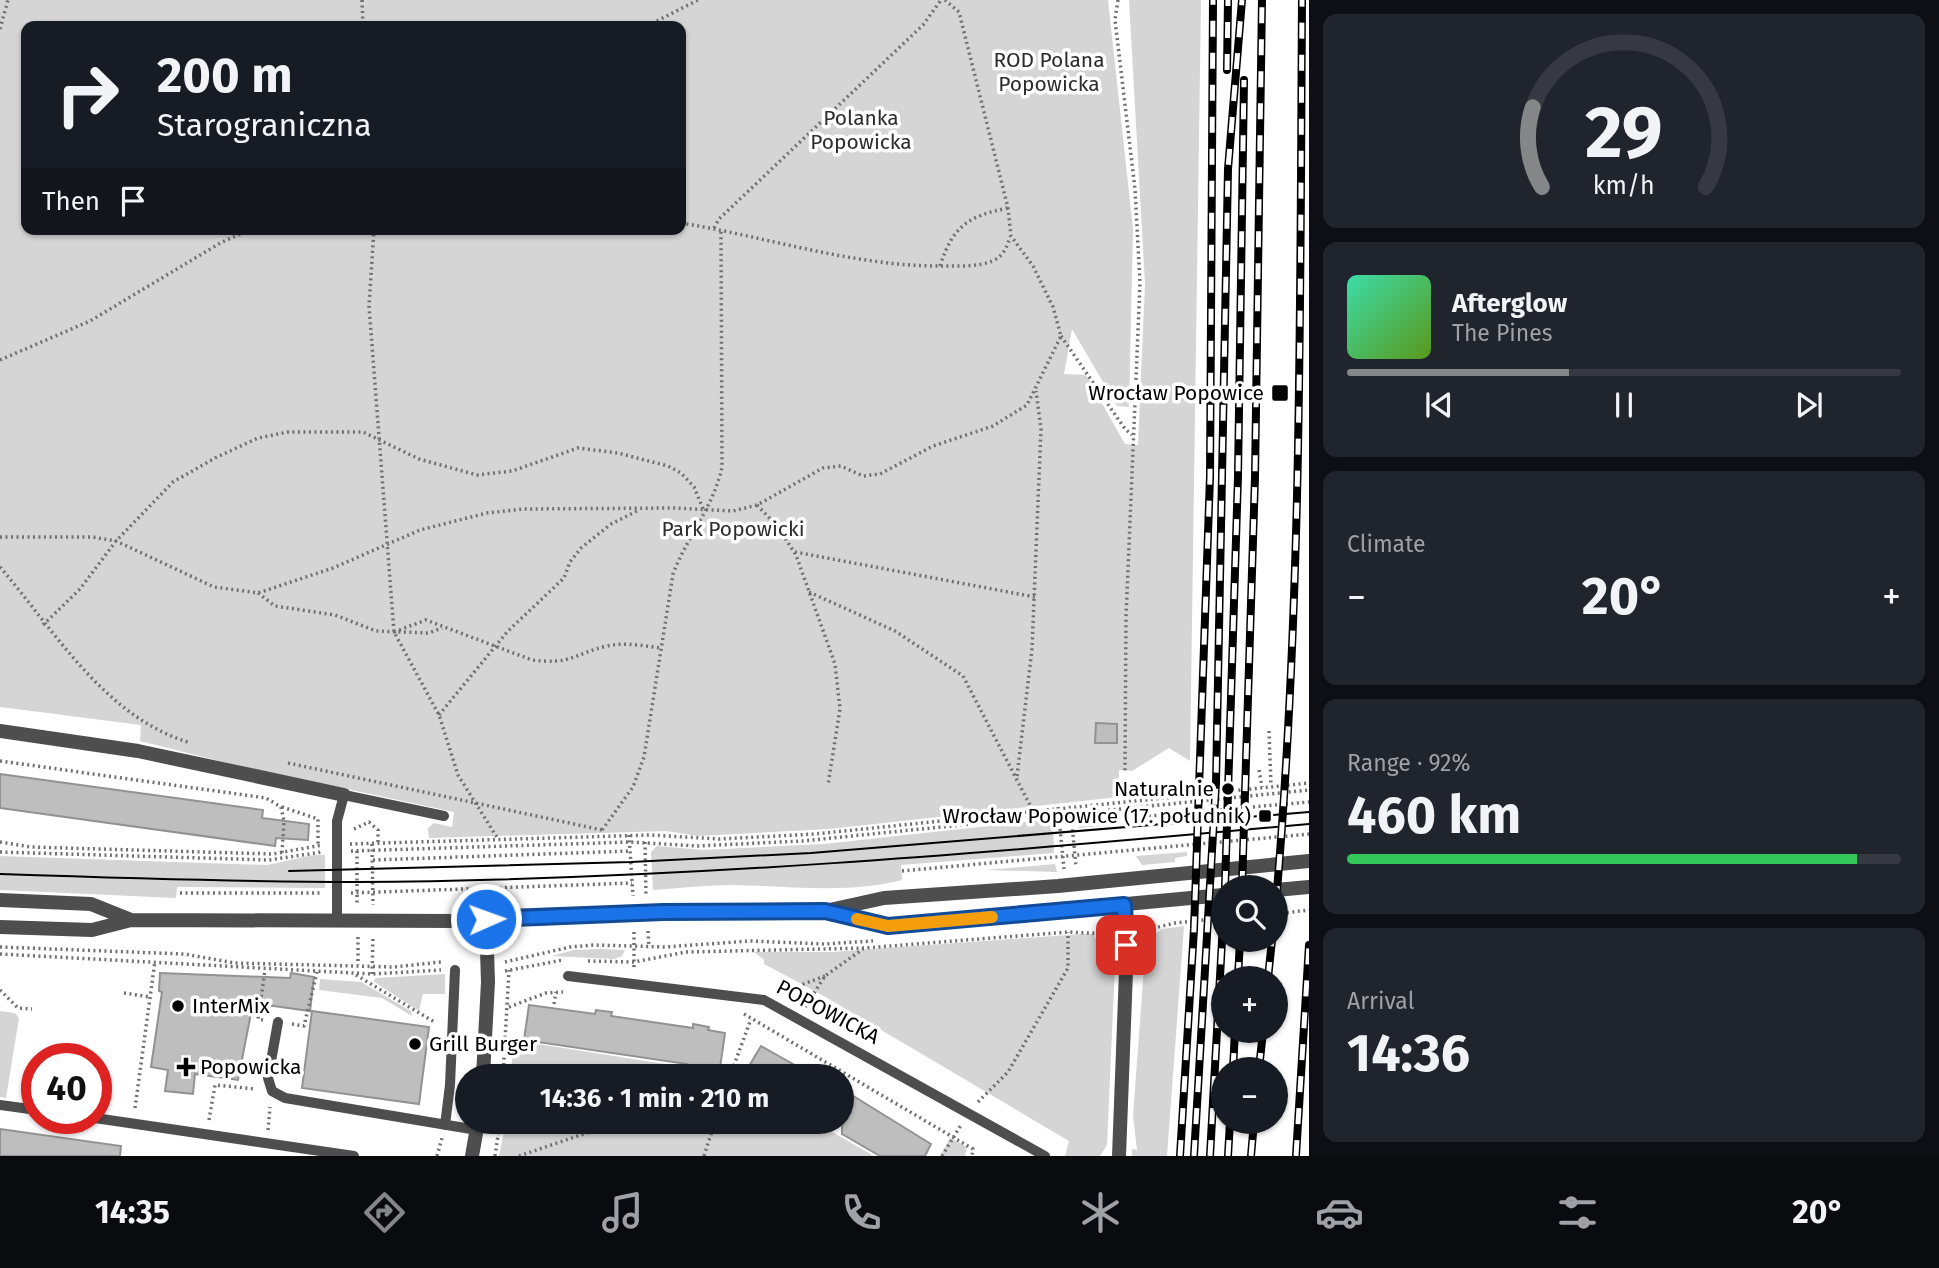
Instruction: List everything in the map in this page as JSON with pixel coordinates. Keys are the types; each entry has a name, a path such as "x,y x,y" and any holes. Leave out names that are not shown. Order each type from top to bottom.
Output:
{"street":[{"path":"0,731 138,751 344,795"},
{"path":"0,926 92,930 131,920 337,921 825,911 884,898 1078,884 1309,861"},
{"path":"1288,889 1309,887"},
{"path":"825,911 888,926 1211,896"},
{"path":"0,900 91,904 131,920"},
{"path":"1119,1156 1126,945 1124,905"},
{"path":"484,1064 493,967 486,919"},
{"path":"472,1156 476,1134"}],"lane":[{"path":"337,921 337,821 344,795 444,816"},
{"path":"444,1125 450,1085 454,970"},
{"name":"POPOWICKA","path":"568,976 764,1000 1045,1156"},
{"path":"278,1022 268,1078 272,1091 285,1098 455,1125"},
{"path":"0,1105 21,1108"},
{"path":"112,1121 354,1156"}],"path":[{"path":"0,29 8,0"},
{"path":"362,0 363,21"},
{"path":"658,21 698,0"},
{"path":"686,224 864,260 940,266 993,261 1005,251 1011,236 1008,208 959,12 943,0 923,24 719,219 714,228"},
{"path":"1118,0 1115,20 1135,189 1140,283 1132,435 1125,771"},
{"path":"940,266 946,247 966,222 1008,208"},
{"path":"602,830 633,787 644,757 673,575 682,551 717,490 722,467 721,229"},
{"path":"0,360 90,321 222,242 239,235"},
{"path":"374,235 369,306 394,632 439,715 458,775 498,839"},
{"path":"1011,236 1033,266 1053,307 1061,336 1125,429 1132,435"},
{"path":"0,537 92,537 116,541 214,587 258,593 333,568 450,521 487,513 524,509 675,508 733,511 757,505 823,468 841,466 863,476 880,474 933,446 993,426 1027,405 1061,336"},
{"path":"1017,776 1025,734 1035,597 1041,429 1035,389"},
{"path":"43,625 80,589 116,541 173,482 258,438 288,432 363,432 419,459 477,475 512,471 578,448 618,453 668,466 681,473 694,487 704,511"},
{"path":"757,505 778,526 794,552 831,651 840,684 840,709 828,785"},
{"path":"439,715 508,631 564,578 570,562 581,548 611,524 639,509"},
{"path":"794,552 1035,597"},
{"path":"0,567 43,625 122,705 168,735 200,744"},
{"path":"809,592 895,631 963,676 1032,809"},
{"path":"258,593 275,606 322,612 364,628 429,633 443,628"},
{"path":"394,632 426,620 532,660 549,662 567,662 604,646 622,644 662,648"},
{"path":"1269,731 1271,786"},
{"path":"0,761 266,798 281,807 318,819 318,845"},
{"path":"285,762 602,830"},
{"path":"1259,770 1262,787"},
{"path":"378,844 378,830 369,822 359,825 349,835 348,844 378,844 629,835 720,839 815,834 1032,809 1309,783"},
{"path":"0,842 31,847 282,853 318,845 373,850 630,842 697,846 830,839 1309,790"},
{"path":"1127,818 1309,802"},
{"path":"281,807 284,821 282,853"},
{"path":"602,830 604,836"},
{"path":"902,872 1309,834"},
{"path":"180,893 373,893 632,883 629,835"},
{"path":"372,844 373,893"},
{"path":"0,852 269,860 337,848"},
{"path":"373,860 630,851"},
{"path":"1288,913 1309,910"},
{"path":"493,967 570,947 594,945 666,947 750,941 824,944 1044,928"},
{"path":"942,1156 968,1112 1008,1072 1055,993 1068,968 1068,932"},
{"path":"634,962 686,952 865,948 1041,934"},
{"path":"0,947 184,954 235,962 394,967 442,962"},
{"path":"734,1064 751,1019 764,1000 825,976 865,948"},
{"path":"0,954 317,972 454,970"},
{"path":"132,1124 155,961"},
{"path":"493,967 509,971 528,966"},
{"path":"265,970 258,1019 304,1026 317,972"},
{"path":"504,1064 509,971"},
{"path":"353,973 438,1025"},
{"path":"798,1019 825,976"},
{"path":"0,990 18,1009 32,1009"},
{"path":"124,993 151,997"},
{"path":"509,1007 546,993 569,993"},
{"path":"739,1011 974,1149 972,1156"},
{"path":"207,1134 215,1086 272,1091 266,1143"},
{"path":"495,1156 498,1134"},
{"path":"519,1156 584,1134"},
{"path":"704,1156 711,1134"}],"green space":[{"name":"Park Popowicki","path":"0,0 1108,0 1133,229 1129,407 1117,406 1072,329 1064,374 1086,375 1125,444 1138,445 1145,284 1129,0 1201,0 1190,761 1169,748 1132,771 1119,770 1119,797 829,829 698,836 666,831 429,838 428,828 434,823 452,827 454,812 239,766 140,741 141,725 0,707"},
{"path":"1117,814 1118,825 1078,828 1081,817"},
{"path":"1053,819 1054,853 901,865 902,880 881,884 819,888 724,885 653,890 651,852 657,846 703,850 824,844"},
{"path":"1187,852 1187,856 1175,858 1175,862 1142,865 1136,856"},
{"path":"325,855 325,888 177,887 176,898 0,890 0,856 267,865"},
{"path":"1055,864 1057,872 986,870"},
{"path":"1184,926 1167,1156 1132,1156 1132,1149 1137,1150 1133,1116 1146,940 1162,929"},
{"path":"1094,934 1097,942 1116,943 1107,1145 1100,1156 1065,1156 1069,1141 822,995 764,964 764,960 754,952 831,952"},
{"path":"574,950 625,950 622,956 614,959 551,956"},
{"path":"445,974 445,994 423,994 419,1011 373,981 376,978"},
{"path":"320,979 361,982 411,1011 412,1016 382,998 319,990"},
{"path":"0,1011 15,1013 19,1018 6,1098 0,1097"},
{"path":"513,1040 665,1064 512,1064"},
{"path":"504,1134 836,1134 874,1156 499,1156"},
{"path":"950,1138 967,1147 965,1156 940,1156"}],"building":[{"path":"1096,723 1117,724 1117,743 1095,743"},
{"path":"0,774 263,810 262,818 309,824 308,840 276,838 275,846 0,808"},
{"path":"160,973 290,978 291,973 314,977 310,1011 253,1003 238,1080 195,1074 193,1094 165,1091 168,1070 151,1067 162,992 159,991"},
{"path":"529,1005 595,1014 596,1010 612,1012 611,1016 693,1028 693,1024 725,1033 721,1064 687,1064 524,1040"},
{"path":"312,1011 429,1027 419,1104 302,1088"},
{"path":"761,1046 793,1064 750,1064"},
{"path":"854,1096 931,1144 925,1156 880,1156 842,1134 854,1134"},
{"path":"0,1129 121,1146 120,1156 0,1156"}],"tram line":[{"path":"289,871 631,862 811,853 1309,812"},
{"path":"0,874 356,882 595,876 952,855 1309,824"}],"railway":[{"path":"1180,1156 1194,929 1210,477 1213,0"},
{"path":"1227,70 1228,0"},
{"path":"1194,1156 1216,783 1228,169 1242,0"},
{"path":"1242,875 1255,477 1262,0"},
{"path":"1278,875 1291,677 1295,564 1300,339 1302,0"},
{"path":"1225,875 1238,476 1244,80"},
{"path":"1296,1156 1309,945"},
{"path":"1210,1156 1221,952"},
{"path":"1239,952 1239,966"},
{"path":"1269,966 1271,952"},
{"path":"1234,1043 1234,1057"},
{"path":"1260,1057 1262,1043"},
{"path":"1228,1156 1229,1134"},
{"path":"1251,1156 1253,1134"}],"slow traffic":[{"path":"857,919 888,926 992,917"}],"place":[{"name":"Wrocław Popowice","path":"1280,393"},
{"name":"Naturalnie","path":"1228,789"},
{"name":"Wrocław Popowice (17. południk)","path":"1265,816"},
{"name":"InterMix","path":"178,1006"},
{"name":"Grill Burger","path":"415,1044"},
{"name":"Popowicka","path":"186,1067"}],"route":[{"path":"486,919 663,912 825,911 888,926 1124,905 1126,945"}],"park label":[{"name":"ROD Polana Popowicka","path":"1049,72"},
{"name":"Polanka Popowicka","path":"861,130"}]}
